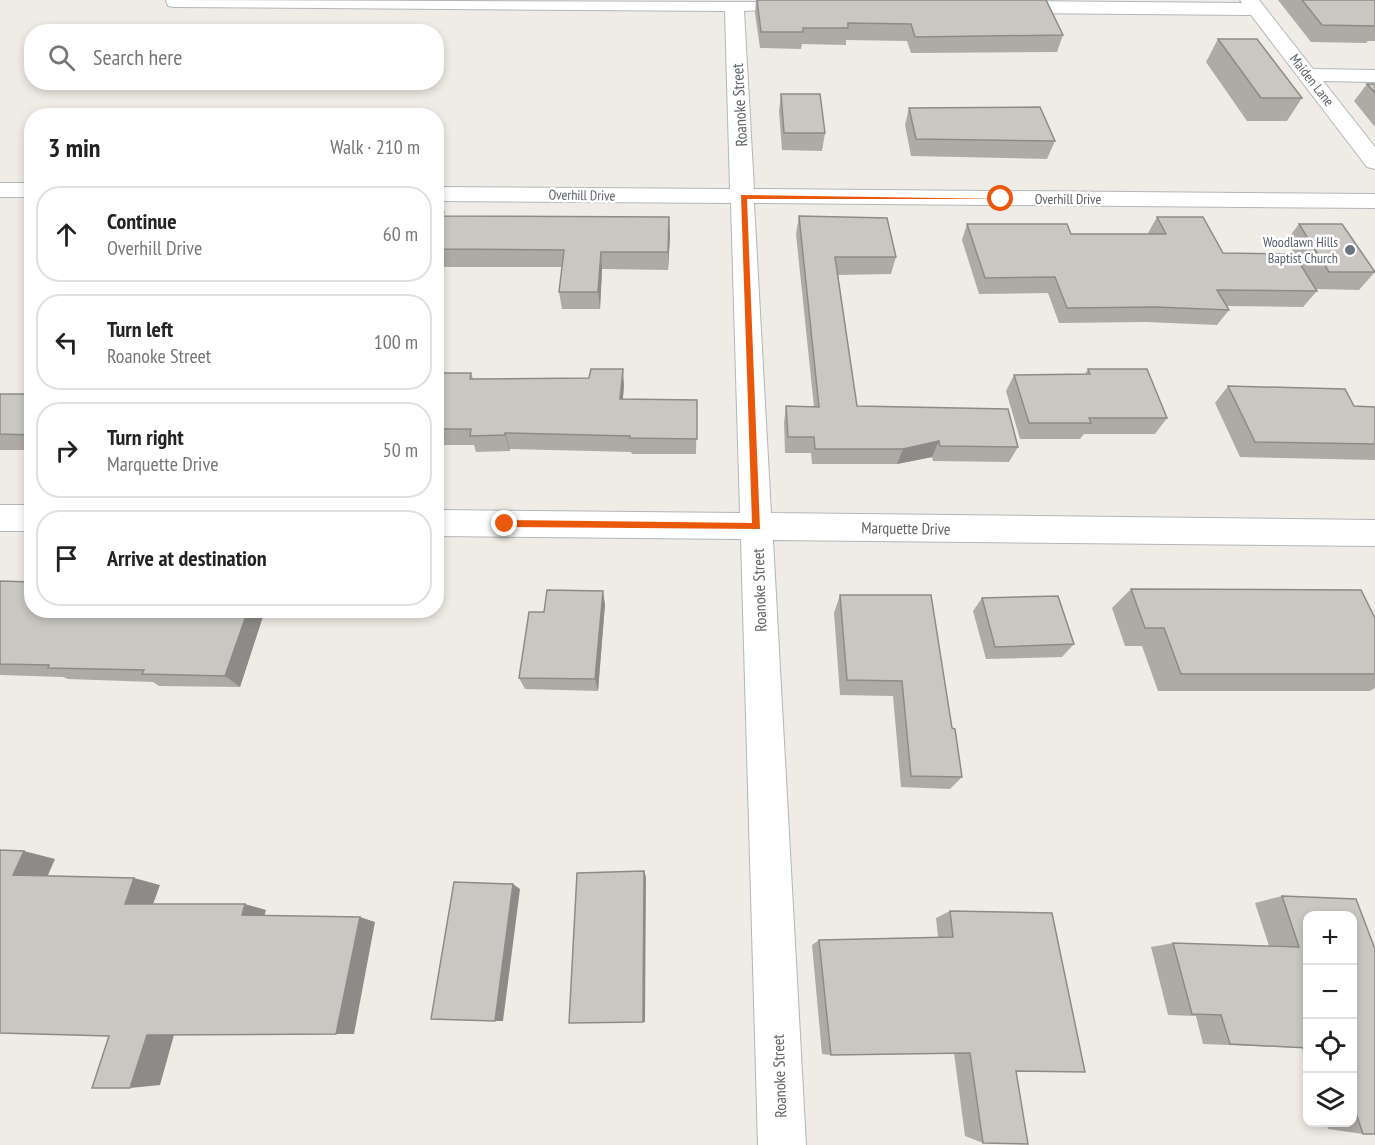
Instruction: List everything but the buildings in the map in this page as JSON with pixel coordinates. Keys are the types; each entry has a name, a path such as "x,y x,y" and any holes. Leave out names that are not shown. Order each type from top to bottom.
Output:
{"street":[{"path":"174,2 734,3 770,6"},
{"name":"Roanoke Street","path":"734,3 782,1145"},
{"path":"984,7 1252,5"},
{"name":"Maiden Lane","path":"1252,5 1375,162"},
{"path":"1309,75 1375,76"},
{"path":"0,190 24,190"},
{"name":"Overhill Drive","path":"444,194 1375,201"},
{"path":"0,518 24,518"},
{"name":"Marquette Drive","path":"444,523 1375,533"}],"place":[{"name":"Woodlawn Hills Baptist Church","path":"1350,250"}],"route":[{"path":"505,524 757,527 743,197 1001,199"}]}
